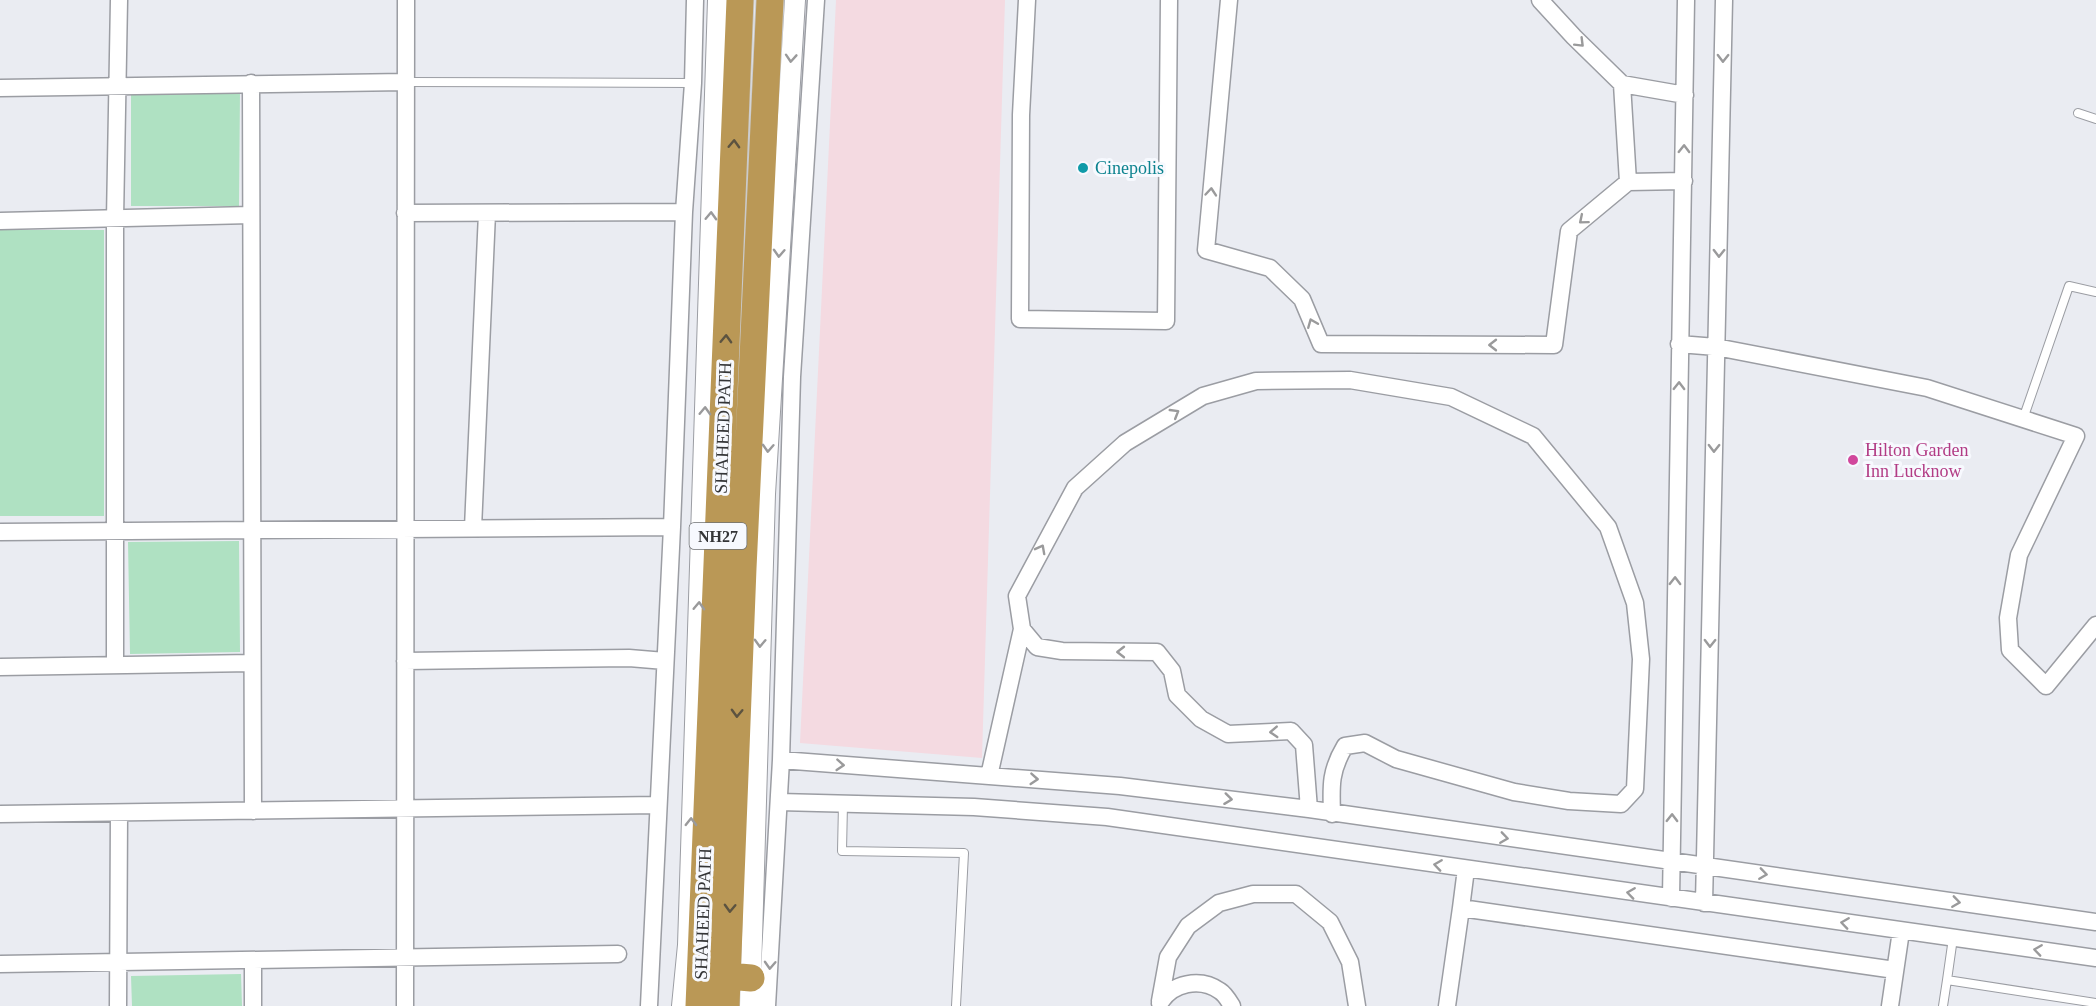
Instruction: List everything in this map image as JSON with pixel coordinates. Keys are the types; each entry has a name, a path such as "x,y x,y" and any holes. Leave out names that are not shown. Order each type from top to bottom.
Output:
{"highway":[{"path":"725,0 737,66"},
{"name":"NH27","path":"737,66 740,0"},
{"name":"NH27","path":"766,67 770,0"},
{"path":"766,67 788,0"},
{"name":"SHAHEED PATH","path":"699,1006 697,862 737,66"},
{"name":"SHAHEED PATH","path":"726,1006 740,977 743,568 766,67"}],"street":[{"path":"115,665 118,0"},
{"path":"405,1006 406,0"},
{"path":"649,1006 695,0"},
{"path":"682,1006 697,862 718,0"},
{"path":"750,1006 740,977 753,867 765,494 795,0"},
{"path":"767,1006 782,760 792,377 816,0"},
{"path":"1027,0 1021,115 1020,319 1166,321 1169,0"},
{"path":"1228,0 1206,250 1270,268 1302,299 1321,344 1554,345 1569,231 1628,182 1684,181"},
{"path":"1540,0 1622,84 1685,95"},
{"path":"1671,898 1686,0"},
{"path":"1704,903 1724,0"},
{"path":"0,88 405,82"},
{"path":"251,83 253,811"},
{"path":"1622,84 1628,182"},
{"path":"405,213 684,212"},
{"path":"473,528 488,213"},
{"path":"0,221 251,216"},
{"path":"1679,344 1716,347 1927,388 2076,436 2019,555 2008,618 2010,650 2046,686 2096,625"},
{"path":"989,776 1022,629 1017,596 1075,488 1125,443 1203,396 1256,381 1350,380 1451,397 1533,436 1608,527 1635,603 1641,659 1635,789 1621,804 1569,801 1514,792 1396,759 1365,743 1345,746 1335,762 1330,782 1332,814"},
{"path":"0,532 672,526"},
{"path":"1022,629 1037,647 1062,651 1157,652 1172,671 1177,695 1201,719 1228,734 1291,731 1304,745 1309,809"},
{"path":"405,661 629,658 665,661"},
{"path":"0,667 252,663"},
{"path":"782,760 1120,786 1309,809 2096,922"},
{"path":"779,802 974,807 1107,817 2096,958"},
{"path":"0,814 658,805"},
{"path":"118,1006 119,813"},
{"path":"1447,1006 1466,869"},
{"path":"1160,1004 1168,957 1188,926 1219,903 1253,894 1296,894 1330,922 1350,962 1357,1006"},
{"path":"1461,908 1895,970"},
{"path":"1890,1006 1901,931"},
{"path":"0,964 618,954"},
{"path":"253,960 253,1006"},
{"path":"1160,1004 1177,986 1196,982 1220,991 1232,1006"}],"lane":[{"path":"405,82 693,83"},
{"path":"2078,113 2096,119"},
{"path":"2023,419 2069,286 2096,292"},
{"path":"843,804 842,851 964,853 956,1006"},
{"path":"1943,1006 1953,938"},
{"path":"1947,980 2096,1003"}],"shaded area":[{"path":"836,0 1005,0 982,758 800,743"}],"green space":[{"path":"131,92 240,92 239,206 131,206"},
{"path":"0,230 104,230 104,516 0,516"},
{"path":"239,541 240,652 130,654 128,542"},
{"path":"241,974 242,1006 132,1006 131,976"}],"place":[{"name":"Cinepolis","path":"1083,168"},
{"name":"Hilton Garden Inn Lucknow","path":"1853,460"}]}
